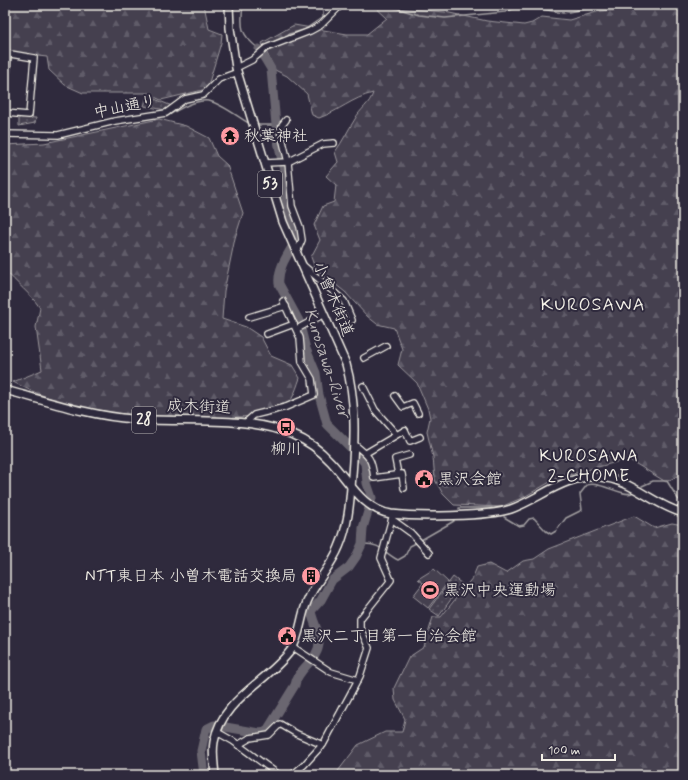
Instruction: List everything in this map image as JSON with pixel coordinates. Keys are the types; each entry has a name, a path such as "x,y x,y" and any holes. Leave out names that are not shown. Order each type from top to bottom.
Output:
{"main road":[{"name":"小曾木街道","path":"229,5 230,28 237,70 254,123 274,199 346,364 354,407 352,490 347,525 341,543 329,567 307,601 299,633 293,647"},
{"name":"成木街道","path":"5,390 109,416 133,419 245,423 274,428 298,437 324,454 338,470 352,490 374,507 393,517"},
{"path":"338,470 347,470 353,466"},
{"path":"393,517 500,512 516,507 569,481 593,476 611,478 625,483 672,509 683,513"},
{"path":"215,775 214,749 217,732 221,722 233,705 282,660 293,647"}],"street":[{"name":"中山通り","path":"5,134 58,135 115,121 166,113 185,99 203,95 219,79 237,70 266,48 310,31 321,25 341,5"},
{"path":"7,54 34,58 29,115 5,113 7,54"},
{"path":"286,120 282,125 280,133 288,162 292,206 300,227 302,240 296,250"},
{"path":"265,163 288,162 323,144 334,143"},
{"path":"303,265 344,302 352,320"},
{"path":"245,423 254,416 286,407 314,395 312,378 302,362 300,338 284,304 249,317"},
{"path":"267,334 304,325 324,314"},
{"path":"364,358 386,346"},
{"path":"364,386 375,410 396,434"},
{"path":"396,396 403,407 413,403 418,413"},
{"path":"366,453 405,430 410,441 420,437"},
{"path":"354,446 366,453 372,462 374,478 402,474 404,488"},
{"path":"398,474 395,459 409,455"},
{"path":"292,775 323,745 358,680 369,652 360,628 360,619 391,580 381,558 393,517 411,533 429,553"},
{"path":"293,647 335,674 358,680"},
{"path":"238,745 250,738 269,735 280,724 297,734 323,745"},
{"path":"217,732 238,745 278,775"}],"green space":[{"path":"5,5 204,5 209,29 222,34 221,43 207,89 161,100 146,93 83,93 65,85 49,70 47,57 20,54 5,50"},
{"path":"373,5 390,5 396,8 445,12 487,21 524,25 532,23 542,17 569,20 600,11 683,5 683,473 666,482 628,459 557,478 524,497 501,507 454,505 443,494 435,480 433,457 427,432 430,418 428,409 417,383 398,365 402,349 394,328 377,324 367,316 345,292 315,268 311,257 320,240 314,225 323,206 334,202 336,185 326,176 338,162 335,152 357,115 370,100 373,93 365,95 319,118 312,115 307,94 287,76 275,70 262,43 294,25 347,34 367,34 387,18"},
{"path":"147,96 172,106 166,110 144,106"},
{"path":"19,117 36,118 35,123 19,126"},
{"path":"159,119 186,126 209,138 217,156 227,165 243,213 235,238 224,291 222,319 246,327 261,337 271,356 292,365 300,378 289,404 275,414 211,419 152,418 123,415 66,403 39,394 13,382 42,370 36,327 40,308 5,270 5,145 44,143"},
{"path":"634,516 654,528 672,523 683,525 683,775 335,775 358,745 385,732 402,732 405,719 395,700 394,688 409,657 424,647 433,617 441,617 473,577 477,567 489,564 506,573 523,561 534,559 549,549"},
{"name":"黒沢中央運動場","path":"434,569 448,582 428,608 413,596 423,583 418,579"},
{"path":"453,577 462,584 439,616 429,609"}],"waterway":[{"path":"243,5 243,30 248,39 259,49 289,34 304,30 323,17 323,12 320,5"},
{"path":"386,5 419,15 445,18 505,12 518,7 532,7 563,13 606,5"},
{"name":"Kurosawa-River","path":"204,775 201,751 206,729 214,725 260,733 266,732 295,685 300,674 316,654 319,637 311,611 321,600 332,580 349,567 356,557 362,544 363,528 372,498 367,483 365,463 327,424 319,395 316,373 306,349 299,321 279,284 282,266 296,240 285,194 286,181 277,136 271,69 259,49"},
{"path":"166,117 192,103 209,101 225,108 250,124"},
{"path":"256,125 276,125"},
{"path":"642,486 653,481 667,481 678,499 683,503"},
{"path":"504,517 519,526 524,525 529,519 534,518 546,531 551,534 556,531 566,518 582,510 580,494 587,485 599,485 623,493 632,493"},
{"path":"459,509 492,508"},
{"path":"421,540 454,521 453,519"},
{"path":"362,544 374,545 398,560 405,556 410,546 418,542"}],"place":[{"name":"秋葉神社","path":"230,136"},
{"name":"柳川","path":"286,427"},
{"name":"黒沢会館","path":"424,479"},
{"name":"NTT東日本 小曽木電話交換局","path":"311,576"},
{"name":"黒沢中央運動場","path":"430,590"},
{"name":"黒沢二丁目第一自治会館","path":"287,636"}],"district":[{"name":"KUROSAWA","path":"593,305"},
{"name":"KUROSAWA 2-CHOME","path":"589,466"}]}
